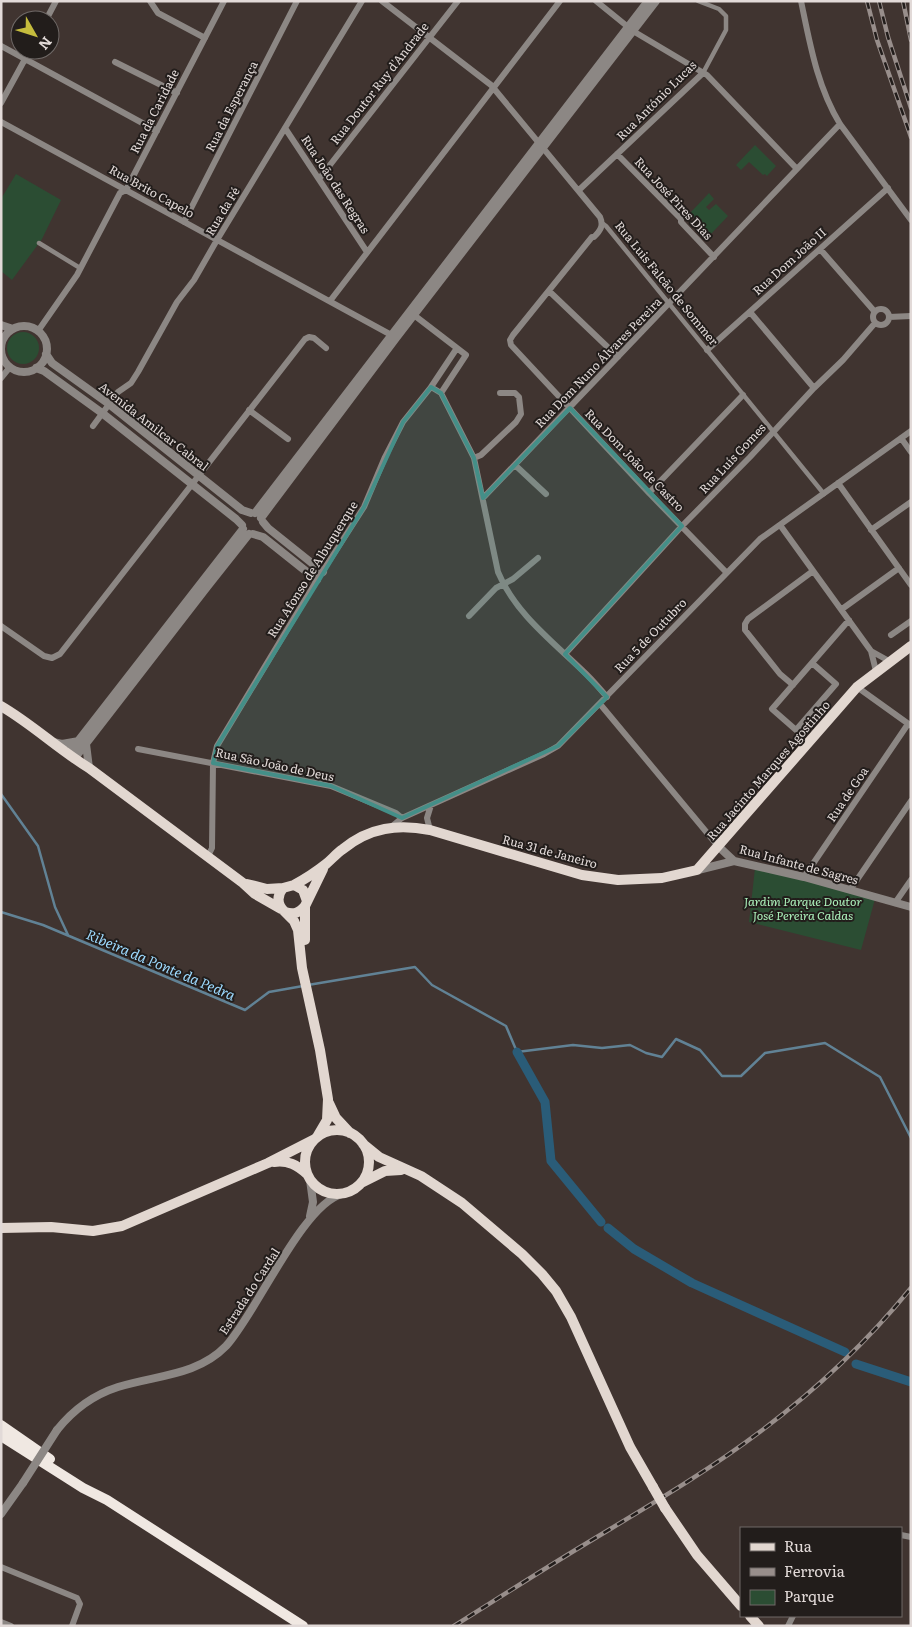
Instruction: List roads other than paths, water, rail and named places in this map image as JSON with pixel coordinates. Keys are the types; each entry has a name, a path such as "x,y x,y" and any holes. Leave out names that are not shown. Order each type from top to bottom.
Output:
{"highway":[{"path":"2,1428 85,1483 107,1500 302,1626"}],"main road":[{"name":"Rua Jacinto Marques Agostinho","path":"697,870 857,686 911,646"},
{"path":"1,706 89,768 244,883 255,894 283,911 294,921 298,930 309,1002 320,1050 328,1099 327,1120 306,1154 305,1164 308,1177"},
{"name":"Rua 31 de Janeiro","path":"325,865 344,848 366,835 391,827 410,826 430,830 582,875 618,880 662,878 697,870"},
{"path":"244,883 266,889 283,888 294,885 325,865"},
{"path":"283,888 279,893 278,904 283,911 297,913 306,903 325,865"},
{"path":"294,885 304,890 306,903 304,968"},
{"path":"328,1099 336,1118 363,1144 380,1157 440,1188 473,1212 527,1258 550,1284 571,1317 630,1446 665,1508 697,1555 740,1605"},
{"path":"1,1228 51,1228 93,1231 113,1228 268,1164 325,1132 337,1130 352,1134"},
{"path":"361,1183 366,1176 369,1164 367,1152 363,1144"},
{"path":"268,1164 280,1161 301,1168 316,1187 324,1192 333,1194 351,1191 370,1177 390,1170 400,1169 412,1172"}],"street":[{"name":"Rua da Caridade","path":"38,331 80,268 120,193 126,190 224,1"},
{"name":"Rua da Esperança","path":"184,222 297,1"},
{"name":"Rua da Fé","path":"93,426 118,392 131,383 138,372 177,302 194,280 362,1"},
{"name":"Rua Luis Falcão de Sommer","path":"382,1 493,88 579,190 599,215 602,223 824,494"},
{"name":"Rua Doutor Ruy d'Andrade","path":"319,179 458,1"},
{"path":"330,301 560,1"},
{"path":"596,1 630,29 707,76 797,169"},
{"path":"247,530 243,518 257,516 630,29 648,1"},
{"path":"630,29 656,1"},
{"name":"Rua António Lucas","path":"579,190 703,73 726,30 726,16 718,9 698,1"},
{"path":"801,1 817,74 826,97 840,124 911,220"},
{"path":"151,2 156,12 205,38"},
{"path":"1,103 24,60"},
{"path":"27,60 157,131"},
{"path":"115,62 177,93"},
{"name":"Rua Brito Capelo","path":"1,122 394,336"},
{"name":"Rua Dom Nuno Álvares Pereira","path":"483,498 840,124"},
{"name":"Rua João das Regras","path":"285,128 367,252"},
{"name":"Rua José Pires Dias","path":"617,154 714,257"},
{"name":"Rua Dom João II","path":"707,350 888,188"},
{"name":"Rua Dom João de Castro","path":"602,223 599,232 592,237 511,338 510,345 726,572"},
{"path":"39,243 80,268"},
{"path":"820,249 875,312"},
{"path":"549,291 618,357"},
{"path":"875,312 884,310 889,317"},
{"path":"750,312 814,388"},
{"path":"875,312 873,318 875,323 884,324 889,317"},
{"path":"411,313 466,355 441,393"},
{"path":"889,317 911,316"},
{"name":"Rua Luís Gomes","path":"565,654 682,526 843,360 875,323"},
{"path":"1,325 13,329"},
{"path":"26,326 38,331 46,341 44,360 36,368 23,371 10,367 3,356 2,342 8,333 13,329 26,326"},
{"path":"1,626 44,656 52,658 60,654 305,339 309,337 314,338 326,348"},
{"name":"Rua Afonso de Albuquerque","path":"208,856 212,848 213,763 217,746 317,580 364,507 385,457 403,422 431,387 457,348"},
{"name":"Avenida Amilcar Cabral","path":"46,354 52,363 109,404 242,510 257,516 268,528 323,572"},
{"path":"1,378 10,367"},
{"name":"Avenida Amilcar Cabral","path":"36,368 45,372 102,414 236,519 247,530 263,537 317,580"},
{"path":"431,387 441,393 474,458 498,572 503,585 539,630 585,672 607,696"},
{"path":"474,458 481,455 516,422 521,414 519,398 515,393 500,394"},
{"path":"649,493 743,395"},
{"path":"249,410 288,439"},
{"name":"Rua 5 de Outubro","path":"391,827 402,818 558,746 760,539 911,431"},
{"path":"901,438 911,452"},
{"path":"515,465 546,494"},
{"path":"838,483 911,585"},
{"path":"872,530 911,502"},
{"path":"247,530 259,531 257,516"},
{"path":"780,525 871,651 876,671"},
{"path":"71,756 207,586 247,530"},
{"path":"469,616 496,588 503,585 538,558"},
{"path":"842,609 899,568"},
{"path":"793,685 780,674 745,630 745,624 748,619 813,571"},
{"path":"812,663 836,684 796,730 772,709 849,620"},
{"path":"891,635 911,621"},
{"path":"871,651 889,661"},
{"path":"857,686 909,725"},
{"name":"Rua Infante de Sagres","path":"600,704 718,846 734,861 804,877 911,907"},
{"name":"Rua de Goa","path":"804,877 909,725"},
{"path":"51,741 62,744 82,743"},
{"path":"82,743 89,768"},
{"name":"Rua São João de Deus","path":"138,749 331,786 396,813 402,818"},
{"path":"850,890 911,802"},
{"path":"430,805 427,818 430,830"},
{"name":"Rua 31 de Janeiro","path":"697,870 734,861"},
{"path":"895,903 911,880"},
{"path":"304,1227 313,1202 308,1177"},
{"path":"304,1227 325,1204 342,1194"},
{"name":"Estrada do Cardal","path":"1,1514 57,1430 76,1410 100,1394 124,1386 179,1373 202,1365 216,1355 243,1323 304,1227"},
{"path":"1,1567 77,1598 80,1604 72,1626"},
{"path":"1,1622 11,1626"}],"waterway":[{"path":"1,794 38,846 55,907 68,935"},
{"name":"Ribeira da Ponte da Pedra","path":"1,912 43,925 245,1010 269,992 303,986"},
{"name":"Ribeira da Ponte da Pedra","path":"308,985 415,967 432,985 506,1026 517,1052 573,1045 602,1048 630,1045 646,1053 662,1057 676,1039 700,1050 722,1076 741,1076 765,1053 825,1043 880,1077 911,1138"},
{"path":"517,1052 545,1102 551,1161 601,1222"},
{"path":"608,1228 634,1249 692,1283 845,1352"},
{"path":"856,1364 911,1382"}],"railway":[{"path":"867,1 877,40 911,137"},
{"path":"879,1 888,37 911,108"},
{"path":"903,1 911,40"},
{"path":"454,1626 695,1477 761,1431 821,1382 859,1346 911,1288"}],"park label":[{"name":"Jardim Parque Doutor José Pereira Caldas","path":"803,908"}]}
